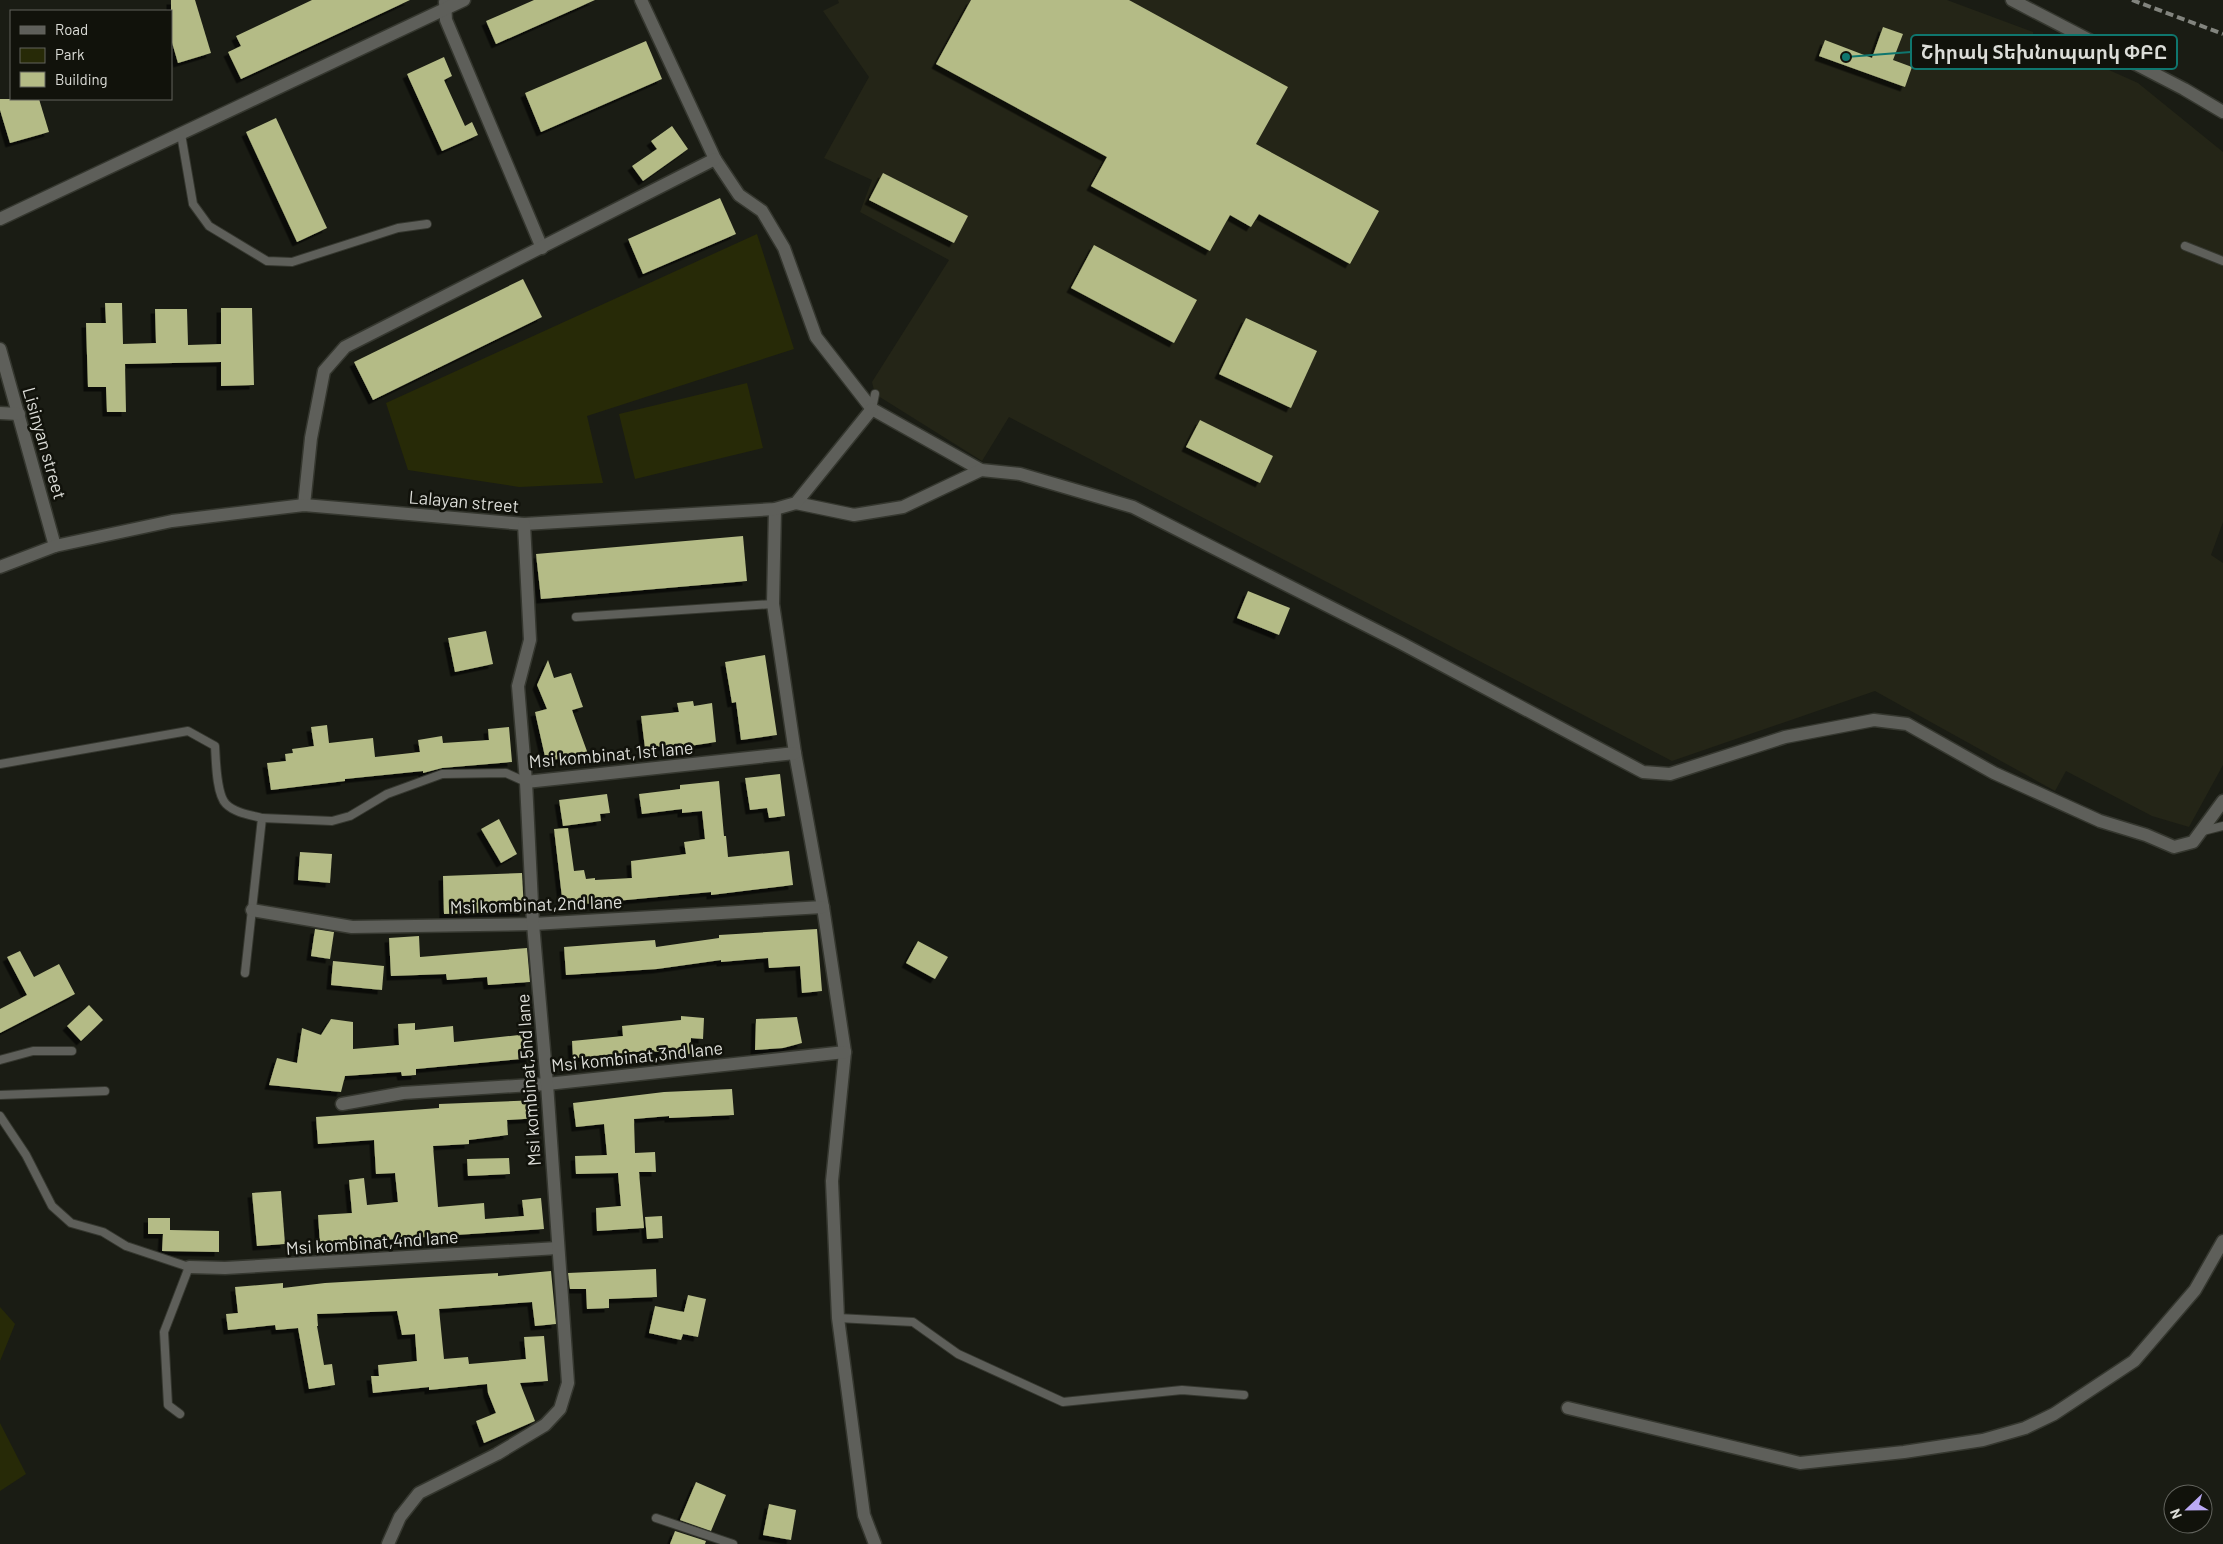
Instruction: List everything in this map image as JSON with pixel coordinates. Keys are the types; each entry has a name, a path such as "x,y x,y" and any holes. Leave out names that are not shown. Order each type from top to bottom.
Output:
{"street":[{"path":"0,220 446,4 464,0"},
{"path":"640,0 715,159 739,194 762,211 784,248 816,337 872,409 981,470 1020,474 1133,507 1401,643 1643,772 1670,774 1785,737 1874,720 1907,724 1994,773 2100,821 2146,835 2174,847 2193,842 2203,831 2223,801"},
{"path":"2012,0 2184,89 2223,112"},
{"path":"446,4 446,20 542,248"},
{"path":"304,505 311,438 324,370 345,348 715,159"},
{"name":"Lisinyan street","path":"0,349 56,546"},
{"path":"872,409 796,502 854,516 903,507 981,470"},
{"path":"0,414 19,414"},
{"name":"Lalayan street","path":"0,567 56,546 172,521 304,505 524,524 775,509 796,502"},
{"path":"775,509 773,604 795,753 823,907 845,1052 832,1181 838,1318 864,1515 876,1544"},
{"name":"Msi kombinat,5nd lane","path":"388,1544 400,1517 419,1492 497,1454 545,1425 560,1409 568,1383 547,1084 533,924 526,782 518,686 530,640 524,524"},
{"name":"Msi kombinat,1st lane","path":"526,782 795,753"},
{"name":"Msi kombinat,2nd lane","path":"252,910 352,928 533,924 823,907"},
{"name":"Msi kombinat,3nd lane","path":"342,1104 403,1093 547,1084 845,1052"},
{"path":"1568,1408 1800,1463 1904,1452 1983,1440 2025,1428 2054,1414 2134,1361 2196,1290 2223,1241"},
{"name":"Msi kombinat,4nd lane","path":"189,1267 225,1268 558,1248"}],"lane":[{"path":"181,134 193,204 209,226 267,261 292,262 398,228 427,224"},
{"path":"2185,246 2223,261"},
{"path":"872,409 875,394"},
{"path":"576,617 773,604"},
{"name":"Msi kombinat,1st lane","path":"0,764 188,732 215,746 219,789 225,803 241,813 262,818 332,821 350,816 387,794 442,774 506,773 526,782"},
{"path":"245,972 262,818"},
{"path":"2203,831 2223,826"},
{"path":"0,1060 33,1051 72,1051"},
{"path":"0,1095 105,1091"},
{"path":"0,1116 26,1155 52,1206 71,1223 103,1232 126,1246 189,1267 164,1332 168,1405 180,1414"},
{"path":"838,1318 913,1322 958,1354 1063,1402 1182,1390 1244,1395"},
{"path":"656,1518 733,1544"}],"shaded area":[{"path":"838,0 1947,0 2033,32 2033,36 2138,83 2223,152 2223,522 2211,555 2223,563 2223,765 2189,827 2152,816 2066,771 2055,791 1875,691 1672,761 1009,417 982,461 875,394 872,382 949,260 860,212 872,180 824,158 869,77 823,11 839,3"}],"green space":[{"path":"757,234 794,349 587,416 603,483 519,487 408,470 386,403"},
{"path":"747,383 763,448 635,479 619,414"},
{"path":"0,1307 15,1324 0,1361"},
{"path":"0,1423 26,1474 0,1491"}],"building":[{"path":"171,0 195,0 211,53 178,63 172,42"},
{"path":"312,0 410,0 241,79 228,52 241,46 236,36"},
{"path":"534,0 595,0 496,44 486,21"},
{"path":"971,0 1129,0 1288,87 1256,144 1379,211 1350,264 1259,214 1251,227 1230,215 1210,251 1091,186 1107,157 936,64"},
{"path":"1883,27 1903,34 1893,60 1912,67 1905,87 1819,56 1825,40 1872,58"},
{"path":"646,41 662,79 541,132 525,93"},
{"path":"444,57 452,76 444,80 465,126 472,122 478,135 442,151 407,74"},
{"path":"0,99 39,100 49,132 10,143 0,110"},
{"path":"276,118 327,228 297,242 246,132"},
{"path":"672,126 688,149 643,181 632,166 657,149 651,141"},
{"path":"883,173 968,216 954,243 869,200"},
{"path":"720,198 736,234 643,274 628,239"},
{"path":"1094,245 1197,300 1174,343 1071,288"},
{"path":"523,279 542,317 373,400 354,362"},
{"path":"105,303 122,303 123,344 156,343 155,309 187,309 188,345 221,344 221,308 252,308 254,385 221,386 221,362 125,364 126,412 107,412 106,387 88,387 86,323 106,323"},
{"path":"1246,318 1317,351 1291,408 1219,374"},
{"path":"1200,420 1273,456 1260,483 1186,447"},
{"path":"743,536 747,581 541,599 536,554"},
{"path":"1248,591 1290,608 1279,635 1237,618"},
{"path":"486,631 493,664 455,672 448,638"},
{"path":"765,655 777,735 741,740 736,702 732,703 725,662"},
{"path":"548,660 554,678 571,673 583,707 572,710 588,754 546,761 535,712 547,709 537,685"},
{"path":"693,701 694,706 712,703 716,742 683,747 683,744 645,748 641,716 679,712 677,703"},
{"path":"327,725 329,743 373,738 375,757 420,752 418,740 442,736 443,743 489,740 488,729 509,727 512,762 442,768 423,773 423,771 345,779 345,781 271,790 267,763 286,761 285,754 293,753 292,749 314,746 311,727"},
{"path":"780,774 785,816 769,818 767,808 750,810 745,778"},
{"path":"719,781 724,836 726,836 728,857 789,851 793,885 711,895 711,892 563,906 554,829 568,828 574,871 584,870 586,879 632,878 631,861 686,854 684,842 705,839 702,811 682,813 682,809 642,814 639,794 680,789 680,785"},
{"path":"607,794 610,813 600,814 601,821 563,826 559,800"},
{"path":"499,819 517,854 501,863 481,829"},
{"path":"300,852 332,854 330,883 298,880"},
{"path":"522,873 524,911 444,914 443,876"},
{"path":"315,929 334,932 330,959 311,956"},
{"path":"817,929 822,991 802,993 800,966 769,968 768,958 721,962 721,960 657,969 566,975 564,947 655,940 656,947 719,938 719,935"},
{"path":"419,936 420,957 527,948 530,982 488,985 487,977 447,980 446,974 391,976 389,938"},
{"path":"918,941 948,957 935,979 906,963"},
{"path":"20,951 34,977 59,964 75,994 0,1033 0,1009 27,995 7,957"},
{"path":"333,961 384,966 382,990 331,985"},
{"path":"89,1005 103,1020 81,1041 67,1026"},
{"path":"681,1016 704,1018 703,1039 691,1038 690,1054 647,1051 573,1058 572,1041 623,1036 622,1026 681,1020"},
{"path":"797,1017 802,1043 783,1048 755,1050 756,1019"},
{"path":"331,1019 353,1022 353,1049 399,1045 398,1024 415,1023 415,1030 453,1026 454,1042 528,1034 531,1058 416,1069 416,1075 402,1076 401,1072 345,1076 341,1092 269,1085 277,1058 297,1063 302,1028 321,1035"},
{"path":"732,1089 734,1115 669,1118 669,1116 634,1119 635,1153 655,1152 656,1172 639,1172 644,1228 597,1231 596,1208 621,1206 618,1173 576,1174 575,1156 607,1155 604,1124 576,1127 573,1103 664,1092"},
{"path":"538,1100 539,1118 507,1120 508,1135 469,1140 469,1144 433,1146 438,1207 484,1203 485,1219 524,1216 522,1200 541,1198 544,1229 320,1244 318,1215 352,1213 349,1180 364,1178 367,1205 398,1202 395,1173 376,1174 374,1140 318,1144 316,1117 439,1108 439,1104"},
{"path":"509,1158 510,1174 468,1176 467,1159"},
{"path":"281,1191 285,1244 257,1246 252,1193"},
{"path":"662,1216 663,1238 647,1239 645,1217"},
{"path":"148,1218 170,1218 170,1230 219,1231 219,1252 162,1251 163,1234 148,1234"},
{"path":"656,1269 657,1297 609,1299 609,1308 587,1309 586,1289 570,1289 568,1273"},
{"path":"551,1271 556,1324 535,1326 532,1302 439,1309 444,1359 468,1357 469,1364 526,1359 524,1337 544,1336 548,1381 520,1383 535,1421 484,1443 476,1421 496,1413 488,1393 487,1384 429,1390 429,1387 373,1393 371,1376 379,1376 378,1365 417,1361 415,1334 402,1335 397,1311 317,1314 317,1326 324,1365 332,1364 335,1385 309,1389 298,1328 276,1330 275,1325 228,1330 226,1314 238,1313 235,1287 283,1283 283,1288 325,1283 498,1273 498,1276"},
{"path":"688,1295 706,1299 698,1337 683,1334 681,1340 649,1333 655,1306 684,1312"},
{"path":"696,1482 726,1495 711,1531 680,1520"},
{"path":"769,1504 796,1510 791,1540 763,1535"},
{"path":"675,1531 706,1541 705,1544 670,1544"}],"railway":[{"path":"2132,0 2223,34"}],"place":[{"name":"Շիրակ Տեխնոպարկ ՓԲԸ","path":"1846,57"}]}
